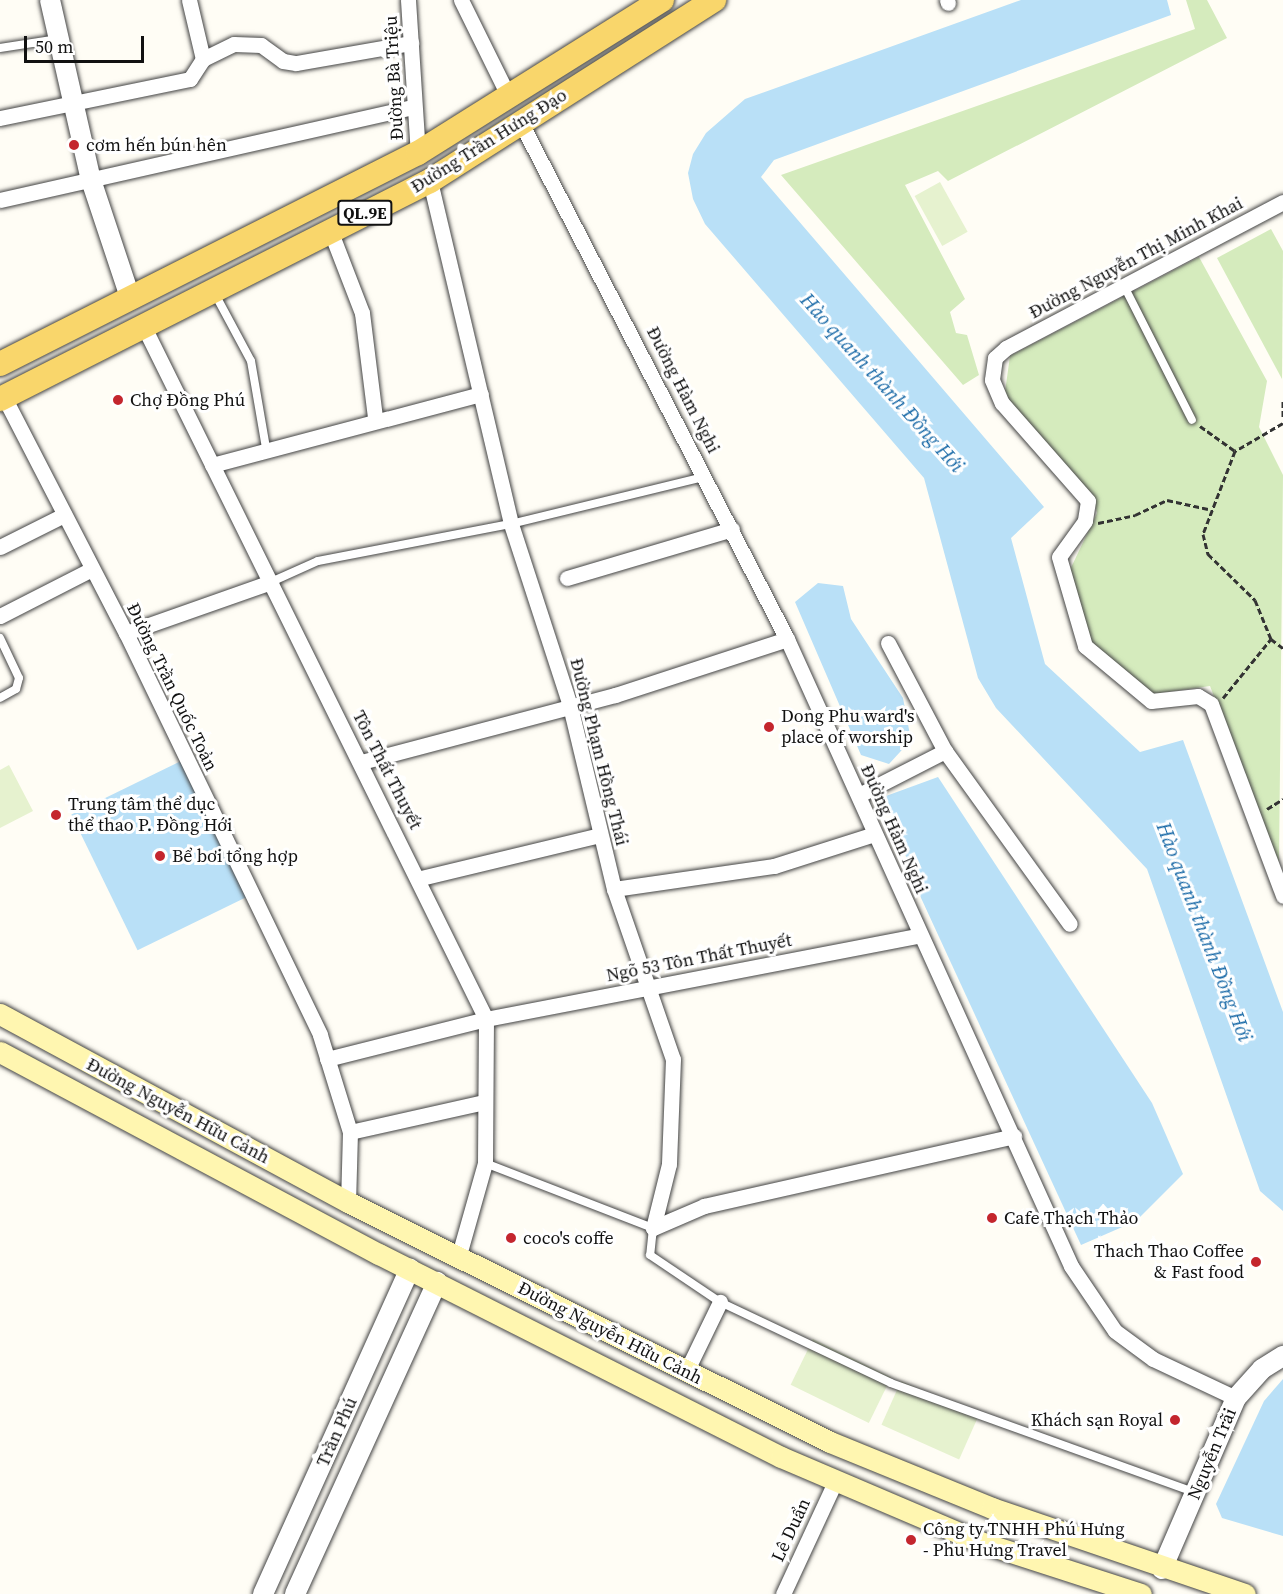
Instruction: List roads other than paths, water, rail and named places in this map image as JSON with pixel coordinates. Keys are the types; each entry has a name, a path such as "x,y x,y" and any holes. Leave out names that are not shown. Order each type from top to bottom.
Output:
{"main road":[{"name":"Đường Trần Hưng Đạo","path":"2,398 430,181 714,0"},
{"name":"Đường Trần Hưng Đạo","path":"0,364 418,153 509,97 650,3"},
{"path":"509,97 521,123"},
{"path":"130,297 143,325"},
{"name":"Đường Nguyễn Hữu Cảnh","path":"0,1014 348,1202 459,1255 686,1372 851,1451 1162,1569 1245,1594"},
{"name":"Đường Nguyễn Hữu Cảnh","path":"0,1053 410,1269 835,1482 980,1542 1141,1594"},
{"path":"440,1283 459,1255"},
{"path":"835,1482 851,1451"},
{"path":"1153,1594 1162,1569"}],"street":[{"path":"50,0 90,180 130,297"},
{"path":"189,0 202,59"},
{"name":"Đường Bà Triệu","path":"408,0 418,153"},
{"path":"461,0 509,97"},
{"path":"0,118 190,79 202,59 234,44 261,45 283,61 296,63 411,44"},
{"path":"0,200 414,107"},
{"name":"Đường Hàm Nghi","path":"521,123 705,476 787,639 859,795 919,936 1014,1136 1071,1266 1115,1331 1154,1359 1236,1398"},
{"name":"Đường Phạm Hồng Thái","path":"430,181 511,524 570,706 614,889 673,1059 669,1164 653,1228"},
{"name":"Đường Nguyễn Thị Minh Khai","path":"1280,879 1211,704 1198,696 1151,701 1085,646 1059,557 1085,521 1088,501 995,393 992,368 1006,348 1283,202"},
{"path":"330,230 362,313 375,418"},
{"name":"Tôn Thất Thuyết","path":"143,325 420,878 486,1019 484,1163 459,1255"},
{"path":"212,465 375,418 481,394"},
{"name":"Đường Trần Quốc Toản","path":"2,398 126,633 327,1059 350,1132 348,1202"},
{"path":"0,547 64,515"},
{"path":"567,578 732,529"},
{"path":"0,616 92,569"},
{"path":"126,633 271,582"},
{"path":"361,762 570,706 787,639"},
{"path":"888,643 945,751 1070,924"},
{"path":"859,795 945,751"},
{"path":"614,889 774,866 874,834"},
{"path":"420,878 600,835"},
{"path":"1280,879 1283,896"},
{"name":"Ngõ 53 Tôn Thất Thuyết","path":"327,1059 486,1019 919,936"},
{"path":"350,1132 484,1102"},
{"path":"653,1228 704,1206 1014,1136"},
{"name":"Trần Phú","path":"263,1594 410,1269"},
{"name":"Trần Phú","path":"296,1594 440,1283"},
{"path":"686,1372 720,1302"},
{"name":"Nguyễn Trãi","path":"1162,1569 1236,1398 1262,1369 1283,1356"},
{"name":"Lê Duẩn","path":"783,1594 835,1482"}],"lane":[{"path":"0,48 58,39"},
{"path":"1124,286 1192,420"},
{"path":"213,290 251,361 266,448"},
{"path":"271,582 318,561 511,524 705,476"},
{"path":"0,638 19,678 16,689 0,698"},
{"path":"484,1163 653,1228 650,1255 720,1302 891,1383 1196,1493"}],"water":[{"name":"Hào quanh thành Đồng Hới","path":"1021,0 1167,0 1171,15 774,160 761,177 1044,507 1011,538 1045,664 1140,752 1183,740 1283,1012 1283,1211 1260,1191 1147,869 996,708 978,678 924,478 705,224 693,199 688,173 693,154 706,133 745,99"},
{"path":"818,583 843,586 851,619 903,698 911,740 889,764 861,755 795,602"},
{"name":"Bể bơi tổng hợp","path":"181,761 247,897 138,950 71,814"},
{"path":"938,777 1152,1103 1183,1174 1136,1221 1081,1245 916,887 886,796"},
{"path":"1283,1379 1283,1536 1222,1518 1216,1504 1264,1401"}],"place":[{"name":"cơm hến bún hên","path":"74,145"},
{"name":"Chợ Đồng Phú","path":"118,400"},
{"name":"Dong Phu ward's place of worship","path":"769,727"},
{"name":"Trung tâm thể dục thể thao P. Đồng Hới","path":"56,815"},
{"name":"Bể bơi tổng hợp","path":"160,856"},
{"name":"Cafe Thạch Thảo","path":"992,1218"},
{"name":"coco's coffe","path":"511,1238"},
{"name":"Thach Thao Coffee & Fast food","path":"1256,1262"},
{"name":"Khách sạn Royal","path":"1175,1420"},
{"name":"Công ty TNHH Phú Hưng - Phu Hưng Travel","path":"911,1540"}]}
